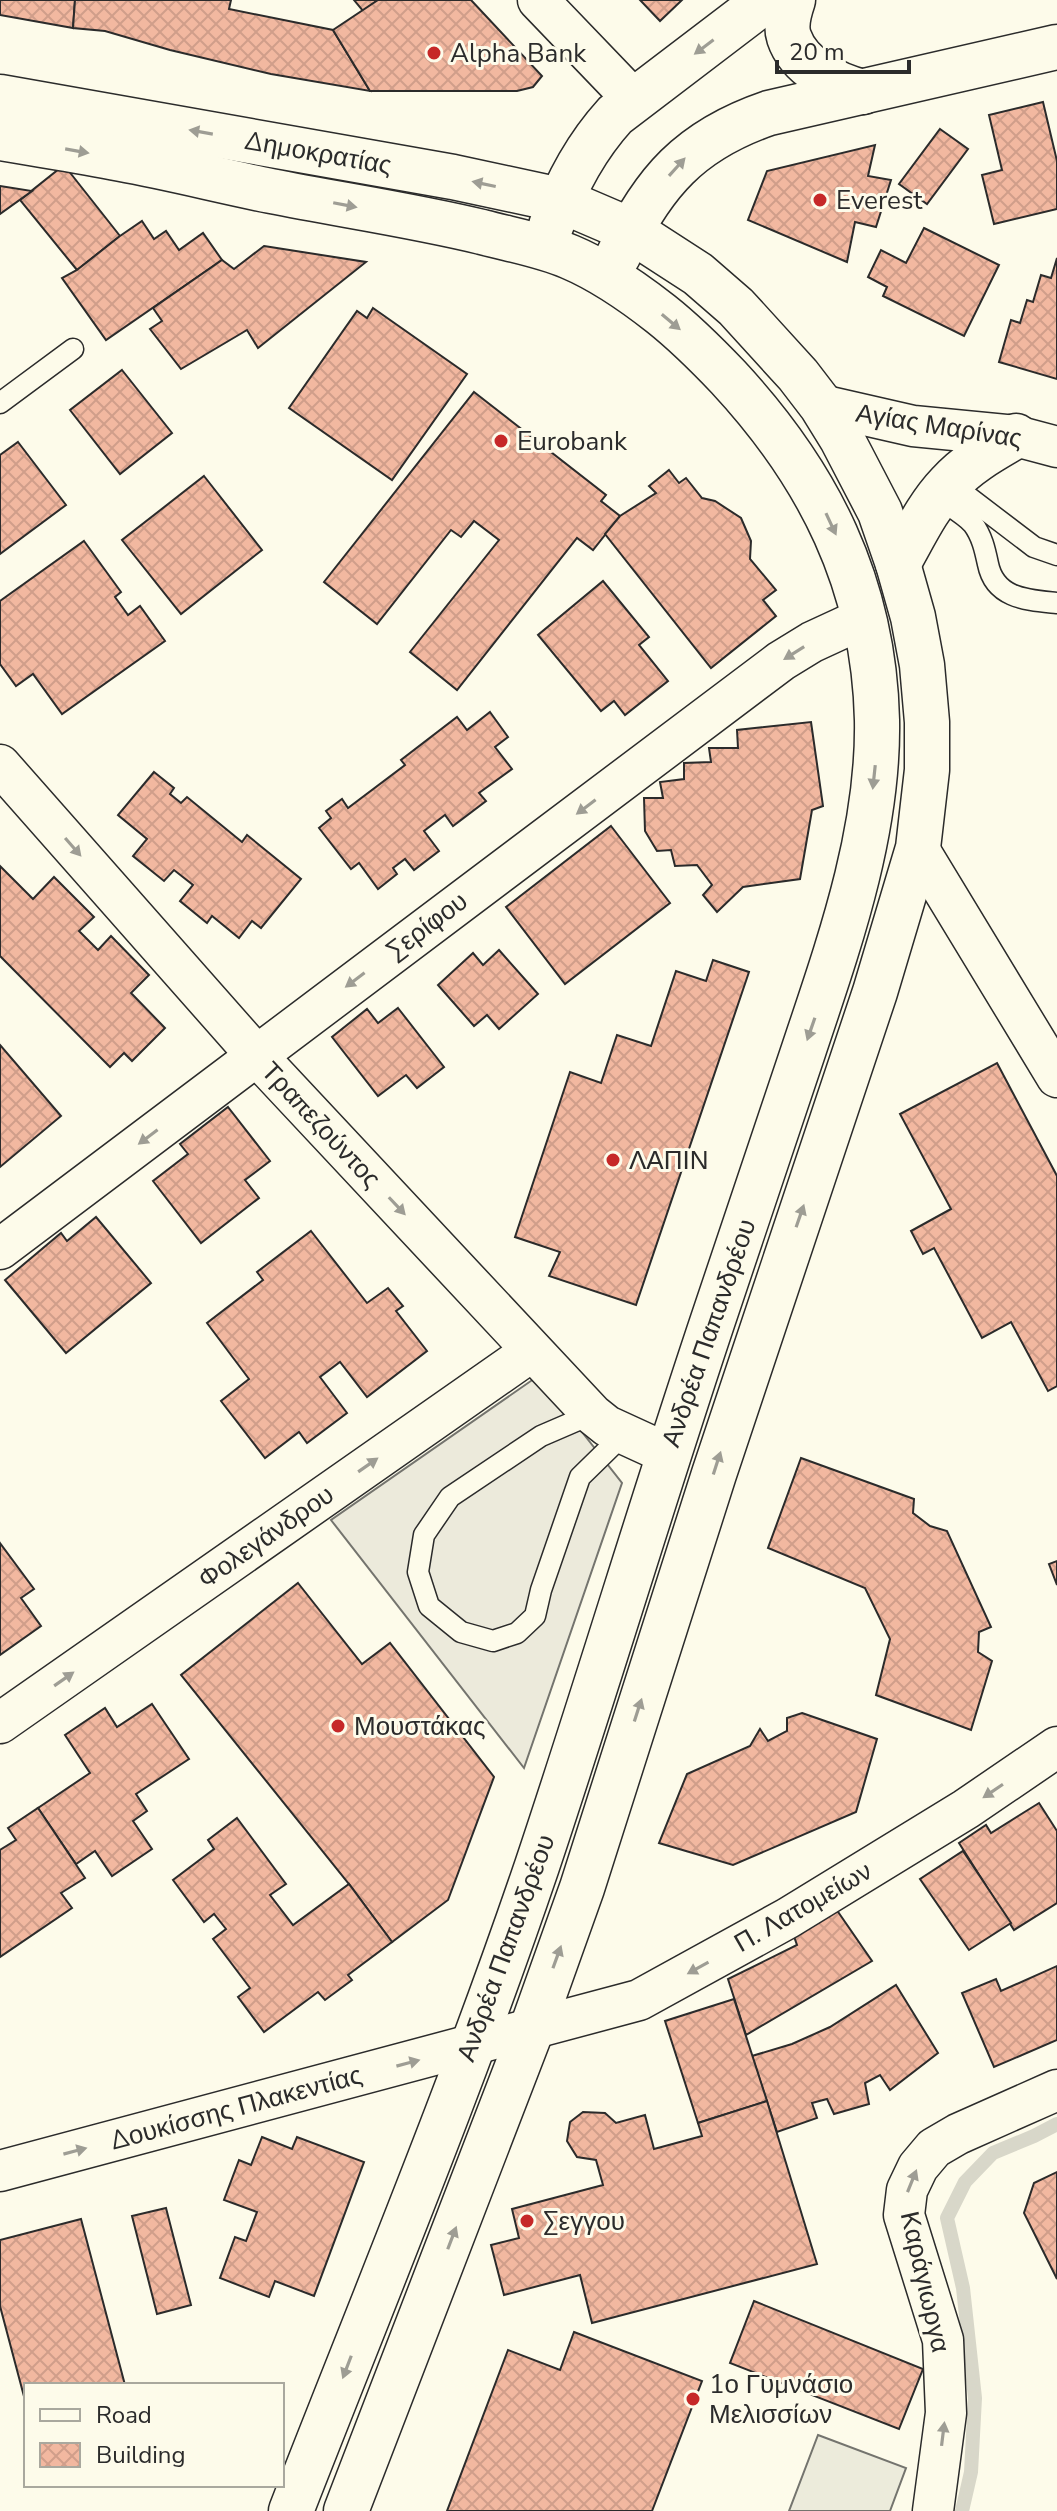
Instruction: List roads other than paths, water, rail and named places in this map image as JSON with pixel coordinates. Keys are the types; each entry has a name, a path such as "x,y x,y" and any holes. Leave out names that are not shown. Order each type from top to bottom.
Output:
{"main road":[{"path":"543,247 560,200 595,137 615,115 766,0"},
{"path":"793,0 788,16 788,35 794,49 825,77 863,92"},
{"path":"608,276 630,230 655,193 681,162 714,136 769,113 1057,47"},
{"name":"Δημοκρατίας","path":"0,97 453,177 560,200 630,230"},
{"name":"Δημοκρατίας","path":"0,138 124,159 268,191 448,224 543,247"},
{"name":"Ανδρέα Παπανδρέου","path":"346,2511 531,2031 582,1888 714,1474 875,992 918,848 927,770 922,665 913,617 880,512 821,405 798,375 736,307 698,274 630,230"},
{"name":"Ανδρέα Παπανδρέου","path":"291,2511 415,2197 536,1868 668,1454 828,977 857,876 875,771 874,673 864,618 837,535 814,489 779,435 702,349 663,315 608,276 576,259 543,247"},
{"path":"898,564 925,516 944,490 979,458 1036,442"}],"street":[{"path":"538,0 634,100"},
{"name":"Αγίας Μαρίνας","path":"821,405 913,426 1036,442"},
{"name":"Σερίφου","path":"0,1249 781,661 812,642 864,618"},
{"name":"Τραπεζούντος","path":"7,787 532,1351 608,1424 668,1454"},
{"path":"918,848 1057,1077"},
{"name":"Φολεγάνδρου","path":"0,1723 532,1351"},
{"name":"Π. Λατομείων","path":"471,2046 639,2000 801,1911 966,1809 1057,1747"},
{"name":"Δουκίσσης Πλακεντίας","path":"0,2171 471,2046"},
{"name":"Καράγιωργα","path":"933,2511 946,2413 943,2340 904,2215 907,2190 918,2167 934,2148 958,2134 1057,2090"}],"lane":[{"path":"0,403 73,349"},
{"path":"944,490 1034,547 1057,555"},
{"path":"944,490 972,523 984,544 989,571 999,588 1021,599 1057,603"},
{"path":"608,1424 580,1477 535,1616 517,1633 493,1641 461,1632 429,1606 418,1572 424,1535 450,1497 541,1436 608,1424"}],"waterway":[{"path":"962,2511 971,2472 975,2398 963,2288 947,2218 965,2182 993,2153 1057,2124"}],"place":[{"name":"Alpha Bank","path":"434,53"},
{"name":"Everest","path":"820,200"},
{"name":"Eurobank","path":"501,441"},
{"name":"ΛΑΠΙΝ","path":"613,1160"},
{"name":"Μουστάκας","path":"338,1726"},
{"name":"Σεγγου","path":"527,2221"},
{"name":"1ο Γυμνάσιο Μελισσίων","path":"693,2399"}]}
